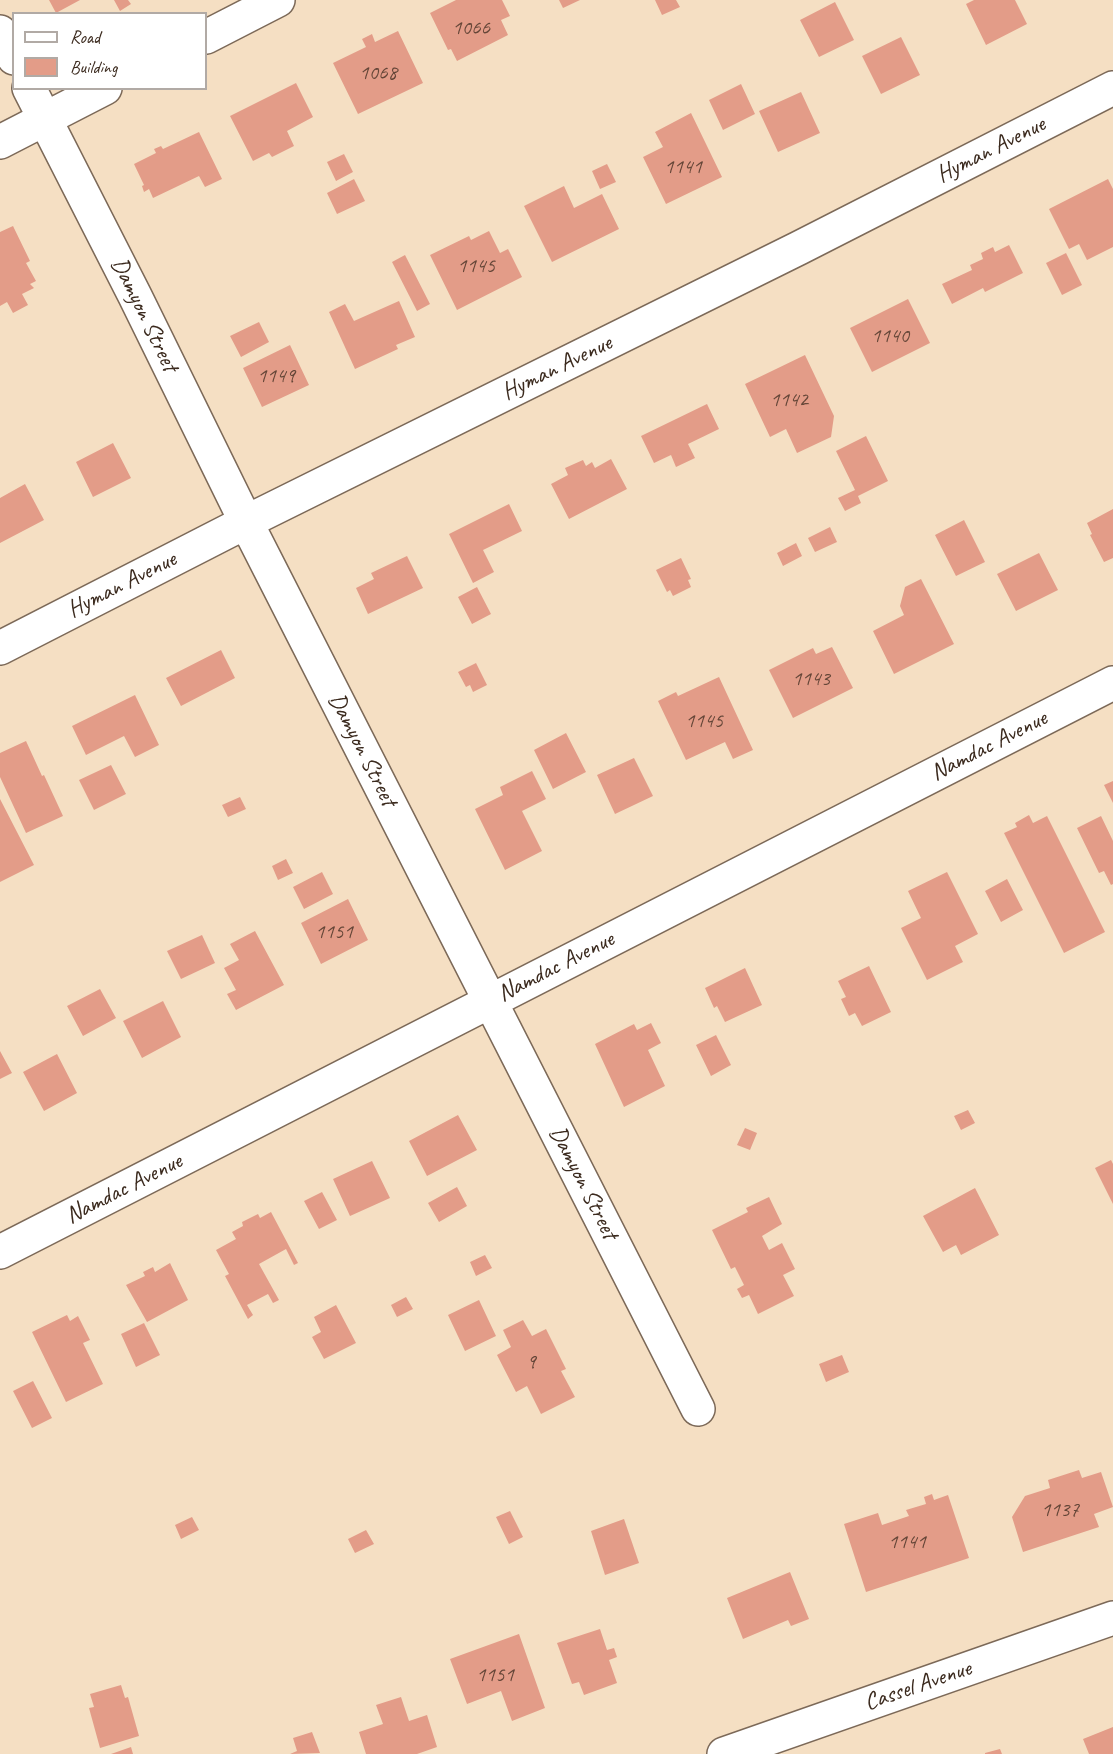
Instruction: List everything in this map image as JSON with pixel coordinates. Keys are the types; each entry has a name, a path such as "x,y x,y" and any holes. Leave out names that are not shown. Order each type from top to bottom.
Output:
{"street":[{"path":"207,36 278,0"},
{"path":"0,32 12,54"},
{"name":"Hyman Avenue","path":"0,648 246,522 810,243 1113,88"},
{"name":"Damyon Street","path":"30,90 246,522 698,1409"},
{"path":"0,142 101,90"},
{"name":"Namdac Avenue","path":"0,1252 1113,683"},
{"name":"Cassel Avenue","path":"724,1754 1113,1618"}],"building":[{"path":"49,0 80,0 58,12 55,12"},
{"path":"114,0 128,0 131,4 120,11"},
{"path":"456,0 502,0 510,16 501,20 508,35 457,61 451,49 448,50 430,13"},
{"path":"559,0 580,0 563,8"},
{"path":"655,0 676,0 680,7 662,15"},
{"path":"974,0 1015,0 1027,24 986,45 966,4"},
{"path":"835,2 854,40 819,57 800,20"},
{"path":"398,31 423,83 358,114 333,63 366,47 362,39 372,34 375,42"},
{"path":"901,37 920,75 881,94 862,56"},
{"path":"296,83 313,117 287,131 294,146 272,157 269,153 253,161 230,116"},
{"path":"741,84 755,114 723,130 709,100"},
{"path":"801,92 820,133 778,152 759,111"},
{"path":"691,113 722,177 666,204 643,157 663,147 655,132"},
{"path":"199,132 222,179 205,187 199,176 153,198 149,189 144,192 142,186 144,185 134,164 156,153 154,149 161,146 163,149"},
{"path":"344,154 353,172 336,181 327,162"},
{"path":"607,164 616,182 600,189 592,171"},
{"path":"354,179 365,201 337,214 327,193"},
{"path":"1108,179 1113,189 1113,247 1087,260 1079,244 1069,249 1049,209"},
{"path":"564,186 574,208 602,194 619,229 552,262 524,206"},
{"path":"13,226 30,261 26,263 36,281 30,284 34,288 22,294 28,305 13,313 7,302 0,306 0,232"},
{"path":"489,231 500,253 508,249 522,277 457,310 430,255 469,236 471,240"},
{"path":"1009,245 1023,273 985,292 983,288 952,304 942,284 972,270 970,265 983,259 981,253 993,247 995,252"},
{"path":"1066,253 1082,285 1062,295 1046,263"},
{"path":"405,255 430,304 417,311 392,262"},
{"path":"908,299 930,343 872,372 850,328"},
{"path":"399,301 415,337 396,345 398,349 355,369 329,312 345,304 354,321"},
{"path":"259,322 269,342 241,357 230,336"},
{"path":"290,345 309,385 262,407 243,368"},
{"path":"805,355 834,416 831,437 797,453 786,429 770,437 745,384"},
{"path":"707,404 719,429 688,444 695,458 676,467 671,455 654,463 641,436"},
{"path":"866,436 888,481 858,496 861,503 845,511 838,498 855,490 836,451"},
{"path":"113,443 131,478 93,497 76,462"},
{"path":"611,459 627,489 569,519 551,484 568,475 565,468 583,460 586,466 592,462 595,468"},
{"path":"25,484 44,520 0,543 0,498"},
{"path":"509,504 522,531 483,550 494,572 473,583 449,534"},
{"path":"1113,509 1113,558 1104,562 1090,535 1092,534 1087,523"},
{"path":"964,520 985,562 956,576 935,535"},
{"path":"830,527 837,542 815,552 808,538"},
{"path":"796,543 802,556 783,566 777,553"},
{"path":"1039,553 1058,590 1016,611 997,574"},
{"path":"407,556 423,588 368,614 356,588 374,579 371,573"},
{"path":"681,558 691,579 688,580 691,587 673,596 670,590 667,592 656,570"},
{"path":"921,579 954,644 894,674 873,631 904,615 900,606 905,587"},
{"path":"477,587 491,614 472,624 458,597"},
{"path":"832,647 853,688 793,718 769,670 813,648 816,654"},
{"path":"221,650 235,678 181,706 166,678"},
{"path":"476,663 487,685 473,692 470,685 466,687 458,672"},
{"path":"719,677 753,750 733,759 725,742 686,760 658,701 676,692 678,696"},
{"path":"135,695 159,745 135,757 124,736 86,755 72,726"},
{"path":"566,733 586,772 553,789 534,750"},
{"path":"26,741 63,816 26,833 0,777 0,753"},
{"path":"634,758 653,796 615,814 597,775"},
{"path":"111,765 126,794 94,810 79,780"},
{"path":"532,771 546,799 522,811 542,851 505,870 475,809 503,795 500,787"},
{"path":"1113,781 1113,803 1104,785"},
{"path":"240,797 246,809 228,817 222,805"},
{"path":"0,799 34,865 0,882"},
{"path":"1029,815 1033,823 1047,816 1105,932 1064,953 1004,833 1017,827 1015,823"},
{"path":"1101,816 1113,841 1113,884 1111,885 1104,871 1099,873 1077,828"},
{"path":"286,859 293,873 278,880 272,866"},
{"path":"322,872 333,894 304,909 293,887"},
{"path":"947,872 978,934 955,946 963,962 927,980 901,928 921,918 908,891"},
{"path":"1007,879 1023,910 1001,922 985,891"},
{"path":"348,899 368,940 321,964 301,923"},
{"path":"255,931 284,985 236,1010 227,994 236,990 224,968 239,960 230,944"},
{"path":"202,935 215,963 181,979 167,951"},
{"path":"869,966 891,1012 862,1026 855,1013 849,1016 841,999 846,997 838,981"},
{"path":"745,968 762,1005 725,1022 717,1006 714,1008 705,988"},
{"path":"100,989 116,1018 83,1036 67,1006"},
{"path":"163,1001 181,1037 142,1058 123,1021"},
{"path":"651,1023 661,1043 648,1050 665,1086 624,1107 595,1044 634,1024 637,1030"},
{"path":"716,1035 731,1065 711,1076 696,1045"},
{"path":"0,1051 12,1073 0,1079"},
{"path":"57,1054 77,1093 44,1111 23,1072"},
{"path":"968,1110 975,1123 961,1130 954,1116"},
{"path":"458,1115 477,1150 427,1176 409,1141"},
{"path":"745,1128 757,1133 750,1150 737,1145"},
{"path":"1111,1160 1113,1164 1113,1204 1095,1168"},
{"path":"372,1161 390,1198 350,1216 333,1179"},
{"path":"457,1187 467,1206 439,1222 428,1203"},
{"path":"975,1188 999,1235 961,1255 956,1245 943,1252 923,1216"},
{"path":"322,1192 337,1220 319,1229 304,1201"},
{"path":"769,1197 782,1224 762,1236 769,1250 782,1243 795,1269 783,1275 794,1296 758,1314 749,1295 742,1298 737,1289 744,1285 735,1267 731,1269 712,1230 748,1212 746,1208"},
{"path":"271,1212 298,1263 294,1265 286,1249 259,1264 279,1300 273,1303 268,1294 247,1305 253,1315 248,1319 225,1276 229,1274 216,1250 236,1239 232,1232 243,1226 242,1222 258,1214 260,1218"},
{"path":"485,1255 492,1268 476,1276 470,1262"},
{"path":"170,1263 188,1300 147,1322 126,1285 145,1276 143,1272 153,1267 155,1272"},
{"path":"406,1297 413,1309 397,1317 391,1305"},
{"path":"479,1300 496,1336 465,1351 448,1315"},
{"path":"336,1305 356,1343 324,1359 312,1337 321,1332 314,1317"},
{"path":"67,1315 70,1321 78,1316 90,1340 83,1343 103,1384 66,1402 32,1332"},
{"path":"523,1320 532,1336 546,1329 566,1369 561,1371 575,1397 541,1414 527,1386 516,1392 497,1355 511,1347 503,1330"},
{"path":"144,1323 160,1355 136,1367 121,1334"},
{"path":"842,1355 849,1372 826,1382 819,1364"},
{"path":"33,1381 52,1418 32,1428 13,1391"},
{"path":"1079,1470 1082,1478 1101,1472 1113,1507 1094,1514 1099,1527 1023,1552 1012,1517 1025,1496 1050,1488 1048,1480"},
{"path":"932,1494 934,1500 948,1495 969,1558 866,1592 844,1524 878,1513 882,1525 909,1516 906,1510 926,1504 924,1497"},
{"path":"510,1511 523,1537 509,1544 496,1517"},
{"path":"192,1517 199,1530 181,1539 175,1525"},
{"path":"624,1519 639,1563 605,1575 591,1531"},
{"path":"366,1530 374,1544 355,1553 348,1539"},
{"path":"790,1572 809,1619 791,1626 788,1620 743,1639 727,1598"},
{"path":"600,1629 607,1650 614,1648 617,1657 609,1660 617,1683 584,1695 579,1682 572,1684 557,1643"},
{"path":"519,1634 545,1708 512,1721 501,1691 467,1704 450,1659"},
{"path":"121,1685 125,1698 128,1697 139,1736 100,1748 89,1708 94,1707 90,1694"},
{"path":"401,1697 409,1721 427,1715 437,1747 417,1754 366,1754 359,1732 383,1724 376,1705"},
{"path":"1113,1727 1113,1754 1089,1754 1083,1739"},
{"path":"312,1732 320,1753 290,1754 297,1751 293,1738"},
{"path":"131,1747 133,1754 111,1754"},
{"path":"1000,1749 1002,1754 985,1754 985,1753"}]}
